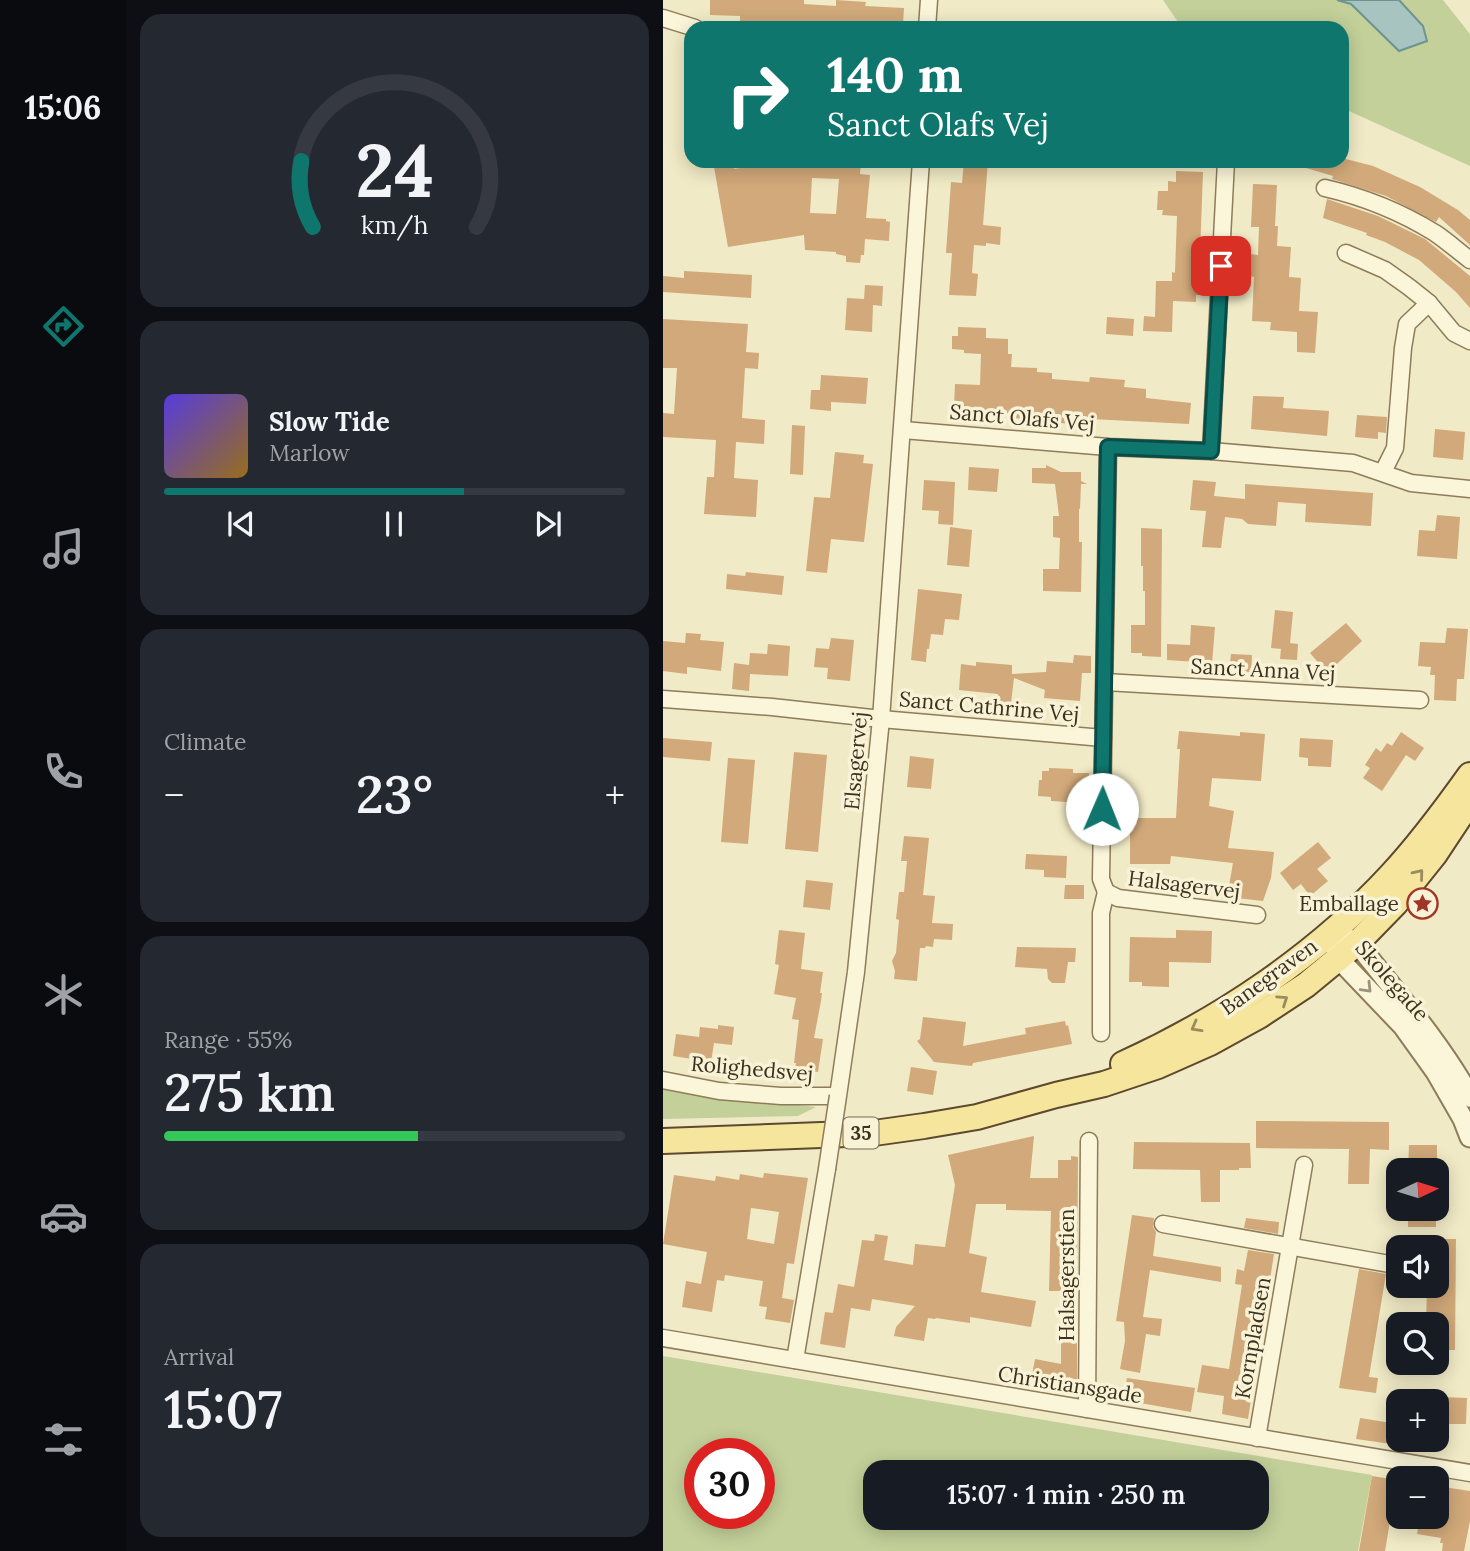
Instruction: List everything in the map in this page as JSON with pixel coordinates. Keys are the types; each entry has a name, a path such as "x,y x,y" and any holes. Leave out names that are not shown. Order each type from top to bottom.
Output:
{"main road":[{"name":"Banegraven","path":"1056,1095 1201,1025 1269,981 1332,932 1390,876 1442,815 1470,775"},
{"name":"Banegraven","path":"663,1141 874,1133 924,1126 977,1116 1104,1084 1158,1066 1210,1044 1259,1016 1306,985 1347,951 1395,904 1435,854 1470,801"}],"street":[{"path":"928,21 929,0"},
{"path":"663,18 684,25"},
{"name":"Elsagervej","path":"795,1360 839,1096 856,972 881,719 921,168"},
{"path":"1211,451 1226,168"},
{"path":"1325,188 1353,194 1411,220 1437,234 1470,260"},
{"path":"1346,253 1385,270 1429,303 1454,333 1470,341"},
{"path":"1383,472 1395,448 1407,324 1429,303"},
{"name":"Sanct Olafs Vej","path":"903,430 1353,463 1411,483 1470,489"},
{"name":"Halsagervej","path":"1101,1032 1102,913 1106,892 1101,879 1108,447"},
{"name":"Sanct Anna Vej","path":"1105,682 1420,700"},
{"name":"Sanct Cathrine Vej","path":"663,699 1103,738"},
{"name":"Halsagervej","path":"1106,892 1118,898 1257,915"},
{"name":"Skolegade","path":"1332,932 1436,1072 1463,1119 1470,1137"},
{"name":"Skolegade","path":"1347,951 1434,1040 1470,1097"},
{"name":"Rolighedsvej","path":"663,1080 718,1091 781,1096 839,1096"},
{"name":"Halsagerstien","path":"1087,1409 1089,1142"},
{"name":"Kornpladsen","path":"1257,1437 1304,1165"},
{"path":"1163,1224 1386,1263"},
{"name":"Christiansgade","path":"663,1338 1470,1473"}],"green space":[{"path":"1163,0 1443,0 1470,34 1470,166 1349,111 1349,21 1177,21"},
{"path":"663,1085 689,1092 816,1107 798,1116 663,1119"},
{"path":"663,1356 1372,1475 1358,1551 663,1551"}],"water":[{"path":"1337,0 1399,0 1423,26 1427,41 1399,51 1351,4"}],"building":[{"path":"710,0 804,0 804,4 836,6 836,0 866,2 865,6 904,8 903,21 740,21 740,16 710,15"},
{"path":"1349,160 1373,166 1420,187 1470,220 1470,245 1439,217 1436,222 1386,196 1332,179 1333,176 1306,168 1349,168"},
{"path":"714,168 860,168 860,174 870,175 866,218 886,219 890,222 889,241 865,239 864,255 861,255 860,263 846,262 846,256 836,252 805,250 804,235 728,247","holes":["812,178 839,179 836,214 810,213"]},
{"path":"963,168 987,168 983,225 1001,227 1000,245 974,245 972,273 978,274 976,296 949,295 952,253 946,253 951,182 962,183"},
{"path":"1176,171 1203,172 1200,295 1196,295 1196,302 1173,301 1172,332 1143,331 1144,316 1155,317 1156,281 1172,281 1172,272 1175,273 1177,216 1162,215 1163,210 1157,210 1158,191 1168,191 1168,181 1176,182"},
{"path":"1253,184 1277,185 1277,246 1291,247 1289,277 1301,278 1299,311 1318,312 1315,353 1297,352 1297,332 1270,330 1271,322 1252,321 1254,277 1249,276 1250,254 1258,255 1259,227 1251,227"},
{"path":"1327,199 1378,216 1425,239 1470,276 1470,308 1419,260 1366,235 1367,233 1323,218"},
{"path":"684,271 752,275 751,298 663,292 663,276 684,278"},
{"path":"865,285 883,286 882,306 873,305 872,332 845,330 847,298 864,299"},
{"path":"1107,317 1134,319 1133,336 1106,334"},
{"path":"663,319 748,324 746,352 759,353 758,369 745,368 742,418 765,420 764,444 736,442 734,478 758,480 756,517 704,514 707,477 714,477 716,440 663,437 663,413 674,414 677,368 663,368"},
{"path":"958,327 986,328 986,338 1008,339 1008,354 1012,354 1011,367 1037,368 1037,372 1052,373 1052,379 1089,382 1090,377 1125,380 1124,387 1146,389 1146,398 1191,403 1189,424 1091,419 1090,425 1059,423 1010,418 1010,413 971,412 971,408 954,407 955,384 980,385 981,354 952,349 952,336 958,336"},
{"path":"821,375 868,378 866,404 831,402 831,411 810,409 811,390 820,390"},
{"path":"1253,396 1284,397 1283,408 1329,411 1327,436 1251,429"},
{"path":"1357,415 1387,417 1386,433 1378,432 1378,439 1355,437"},
{"path":"792,425 805,426 803,475 790,474"},
{"path":"1435,429 1465,432 1463,460 1433,457"},
{"path":"835,452 864,455 863,463 873,464 864,542 831,539 827,573 806,571 814,497 830,498"},
{"path":"1046,465 1061,472 1081,472 1081,481 1087,484 1081,484 1079,509 1079,542 1082,542 1081,592 1043,591 1043,569 1059,569 1060,538 1053,537 1053,516 1059,516 1055,484 1032,483 1032,468 1046,468"},
{"path":"969,467 999,469 997,492 968,490"},
{"path":"924,480 955,482 953,525 938,524 939,511 922,510"},
{"path":"1193,480 1216,482 1214,496 1245,499 1245,484 1373,493 1371,526 1305,522 1306,504 1278,502 1276,526 1248,524 1242,519 1225,517 1221,548 1202,547 1206,511 1190,510"},
{"path":"1437,515 1460,517 1457,559 1417,556 1419,530 1435,531"},
{"path":"950,527 972,530 969,567 947,565"},
{"path":"1141,528 1162,529 1161,657 1131,653 1131,625 1145,625"},
{"path":"746,572 784,576 782,595 726,589 727,574 745,576"},
{"path":"918,589 962,594 959,620 945,619 943,635 931,634 926,662 911,660"},
{"path":"1275,610 1293,612 1290,643 1298,644 1297,660 1280,659 1281,649 1271,648"},
{"path":"1346,623 1362,641 1327,673 1310,653"},
{"path":"1191,625 1215,627 1212,663 1167,660 1167,644 1190,645"},
{"path":"1447,628 1468,629 1464,679 1457,679 1456,701 1434,700 1435,675 1430,675 1431,667 1418,666 1420,642 1445,643"},
{"path":"686,633 701,634 700,640 724,642 721,671 687,667 687,674 663,671 663,641 685,643"},
{"path":"831,638 854,640 850,681 827,679 828,668 814,667 816,648 829,649"},
{"path":"768,644 790,646 788,676 750,674 749,691 732,689 734,663 749,665 750,653 767,654"},
{"path":"1231,654 1252,655 1251,673 1229,671"},
{"path":"1074,655 1091,656 1091,673 1082,673 1080,701 1044,698 1045,690 1014,678 1010,711 996,709 998,694 959,690 961,664 976,666 976,662 1012,665 1012,674 1046,672 1047,661 1073,663"},
{"path":"1179,731 1240,736 1240,732 1265,734 1261,781 1212,778 1209,806 1234,811 1228,848 1274,852 1271,878 1263,901 1227,897 1233,863 1171,856 1170,864 1130,864 1130,818 1176,818"},
{"path":"1401,732 1424,748 1415,761 1406,755 1382,791 1363,778 1370,768 1365,765 1376,748 1381,752 1387,743 1392,746"},
{"path":"663,738 712,742 710,761 663,757"},
{"path":"1300,738 1333,740 1331,767 1308,766 1308,758 1299,757"},
{"path":"794,752 827,755 818,852 785,849"},
{"path":"910,756 934,759 931,789 907,787"},
{"path":"728,758 755,760 748,844 721,842"},
{"path":"1049,768 1089,773 1089,797 1068,797 1067,802 1051,801 1051,797 1038,796 1042,771 1049,771"},
{"path":"904,836 929,838 923,895 935,896 932,923 953,924 952,940 934,939 933,947 920,948 917,981 894,979 892,961 896,953 899,892 904,892 907,861 901,861"},
{"path":"1318,842 1331,858 1317,869 1328,881 1310,896 1301,884 1293,890 1280,873"},
{"path":"1026,854 1067,856 1066,878 1044,877 1044,870 1025,869"},
{"path":"806,880 833,883 830,910 803,907"},
{"path":"1065,885 1084,885 1084,899 1064,899"},
{"path":"779,930 805,933 801,969 823,972 814,1038 823,1039 818,1072 795,1069 799,1020 792,1019 796,998 774,994 779,965 775,964"},
{"path":"1176,930 1212,931 1211,963 1169,962 1169,987 1142,986 1142,982 1129,982 1130,937 1176,938"},
{"path":"1017,947 1076,948 1075,962 1068,962 1065,983 1052,983 1048,979 1047,969 1015,967"},
{"path":"923,1017 966,1022 963,1046 1026,1034 1025,1028 1065,1021 1072,1044 973,1063 972,1066 934,1062 917,1041 920,1039"},
{"path":"718,1025 734,1027 732,1045 714,1043 711,1062 673,1056 676,1034 699,1037 700,1027 718,1029"},
{"path":"911,1067 937,1071 933,1095 907,1091"},
{"path":"1256,1121 1389,1122 1389,1150 1370,1149 1369,1184 1348,1184 1349,1149 1256,1148"},
{"path":"1034,1136 1030,1178 1058,1178 1058,1160 1078,1157 1077,1291 1049,1291 1051,1211 1006,1210 1006,1204 976,1204 969,1253 987,1257 981,1292 1036,1301 1031,1327 970,1317 970,1323 928,1318 924,1341 894,1336 896,1327 915,1306 872,1299 870,1311 851,1308 845,1348 820,1344 825,1312 833,1313 838,1284 854,1287 862,1240 874,1241 875,1234 888,1236 884,1260 913,1265 915,1244 945,1247 955,1185 948,1155"},
{"path":"1134,1142 1250,1143 1251,1168 1220,1170 1220,1202 1201,1202 1200,1170 1133,1169"},
{"path":"1409,1145 1437,1145 1437,1158 1408,1158"},
{"path":"764,1173 808,1178 794,1264 787,1263 782,1298 794,1300 790,1323 765,1319 767,1307 759,1306 763,1281 725,1275 724,1281 717,1280 712,1312 682,1307 686,1281 701,1284 707,1252 663,1244 674,1175 715,1181 716,1176 739,1180 740,1174 763,1178","holes":["751,1208 779,1212 774,1244 747,1239"]},
{"path":"1132,1215 1154,1218 1153,1227 1156,1232 1153,1256 1221,1267 1221,1282 1150,1270 1143,1317 1162,1319 1160,1336 1146,1334 1140,1373 1120,1369 1125,1341 1124,1322 1116,1321"},
{"path":"1246,1218 1279,1222 1278,1234 1244,1228"},
{"path":"1408,1222 1436,1222 1436,1227 1408,1227"},
{"path":"1449,1239 1456,1239 1455,1350 1449,1350 1449,1312 1426,1312 1427,1298 1449,1298"},
{"path":"1248,1250 1274,1254 1248,1419 1222,1414 1224,1396 1197,1392 1202,1365 1229,1369 1242,1285 1235,1284 1237,1269 1244,1271"},
{"path":"1359,1269 1386,1274 1369,1377 1378,1378 1376,1393 1339,1388"},
{"path":"1061,1329 1077,1329 1077,1394 1030,1386 1035,1359 1061,1364"},
{"path":"1127,1378 1195,1388 1191,1412 1123,1400"},
{"path":"1449,1397 1467,1398 1466,1424 1449,1424"},
{"path":"1360,1418 1386,1422 1386,1443 1356,1439"},
{"path":"1372,1476 1386,1478 1386,1529 1389,1529 1385,1551 1359,1551"},
{"path":"1449,1488 1470,1491 1470,1521 1464,1551 1442,1551 1441,1538 1417,1534 1418,1529 1449,1529"}],"place":[{"name":"Emballage","path":"1422,904"}],"route":[{"path":"1102,809 1108,447 1211,451 1221,266"}]}
